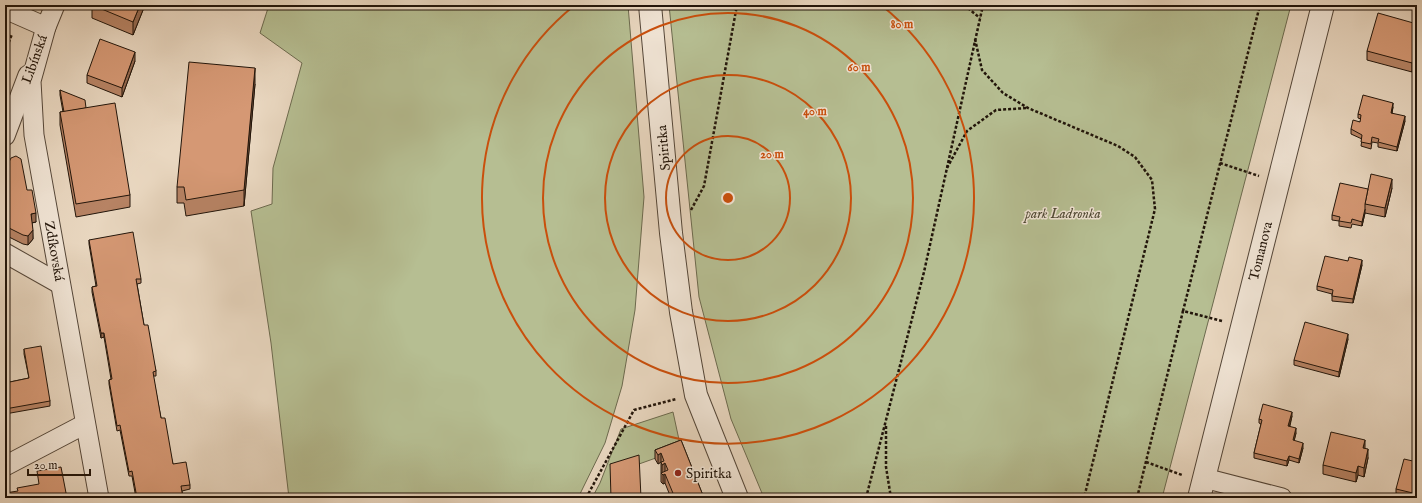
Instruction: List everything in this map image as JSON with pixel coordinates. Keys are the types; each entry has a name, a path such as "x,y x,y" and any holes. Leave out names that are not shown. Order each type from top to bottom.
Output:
{"street":[{"name":"Zdíkovská","path":"55,5 46,27 31,81 34,135 99,498"},
{"name":"Spiritka","path":"650,5 671,233 681,312 696,395 737,498"},
{"name":"Tomanova","path":"1201,488 1323,5"},
{"path":"5,9 46,27"},
{"name":"Libínská","path":"5,136 46,27"},
{"path":"5,253 60,284"},
{"path":"5,466 86,424"},
{"path":"1201,488 1282,498"}],"path":[{"path":"671,233 685,220 704,186 737,5"},
{"path":"964,5 980,18"},
{"path":"866,498 924,272 983,5"},
{"path":"1137,498 1260,5"},
{"path":"5,52 13,32 9,30"},
{"path":"975,39 982,70 1003,93 1028,108 1118,146 1135,157 1152,180 1156,208 1084,498"},
{"path":"945,172 967,131 996,110 1028,108"},
{"path":"1220,164 1278,181"},
{"path":"1183,311 1241,326"},
{"path":"586,498 634,410 696,395"},
{"path":"886,421 886,467 891,498"},
{"path":"1146,462 1183,474 1181,480"}],"green space":[{"path":"269,5 628,5 644,197 635,310 622,386 605,443 578,498 289,498 271,343 251,211 272,204 273,168 302,63 260,33"},
{"name":"park Ladronka","path":"669,5 1291,5 1162,498 764,498 731,419 699,297"},
{"path":"673,412 681,449 639,464 611,498 592,498 600,483 621,429"}],"building":[{"path":"92,5 140,5 133,22"},
{"path":"1378,13 1417,24 1417,45 1412,63 1367,51"},
{"path":"100,39 135,52 122,88 87,75"},
{"path":"189,62 255,68 244,190 186,200 184,187 177,187"},
{"path":"60,90 85,100 86,108 64,112"},
{"path":"1363,95 1393,103 1391,113 1405,116 1397,147 1378,142 1379,139 1372,137 1371,144 1361,142 1362,135 1351,129 1353,120 1360,122 1361,115 1358,114"},
{"path":"115,103 130,195 76,204 60,112"},
{"path":"16,156 21,159 27,190 32,190 36,213 31,214 33,230 28,236 5,226 5,170 11,158"},
{"path":"1371,174 1392,179 1385,208 1365,204"},
{"path":"1340,183 1368,189 1362,222 1352,219 1351,223 1339,221 1340,217 1332,215"},
{"path":"133,232 141,279 136,279 144,325 148,325 156,371 153,372 161,418 165,418 173,464 186,462 190,485 181,486 183,498 137,498 132,471 129,472 120,425 117,426 109,380 112,379 104,333 101,333 92,287 97,286 89,240"},
{"path":"1325,256 1348,261 1349,257 1362,260 1353,299 1332,296 1333,290 1317,286"},
{"path":"1305,322 1348,334 1339,372 1294,360"},
{"path":"41,346 50,401 5,409 5,383 29,378 24,349"},
{"path":"1263,404 1292,412 1288,426 1296,428 1293,440 1303,443 1299,459 1289,456 1287,461 1254,453 1262,420 1259,419"},
{"path":"1331,432 1365,440 1363,448 1368,449 1364,468 1358,466 1356,473 1323,465"},
{"name":"Spiritka","path":"681,440 704,498 675,498 665,474 663,475 661,473 668,470 665,463 662,465 661,462 664,461 661,453 658,455 655,450"},
{"path":"639,455 641,498 611,498 610,464"},
{"path":"1404,459 1417,462 1417,494 1396,489"},
{"path":"61,467 67,498 5,498 5,493 18,491 17,488 39,484 37,471"}],"place":[{"name":"Spiritka","path":"678,473"}]}
